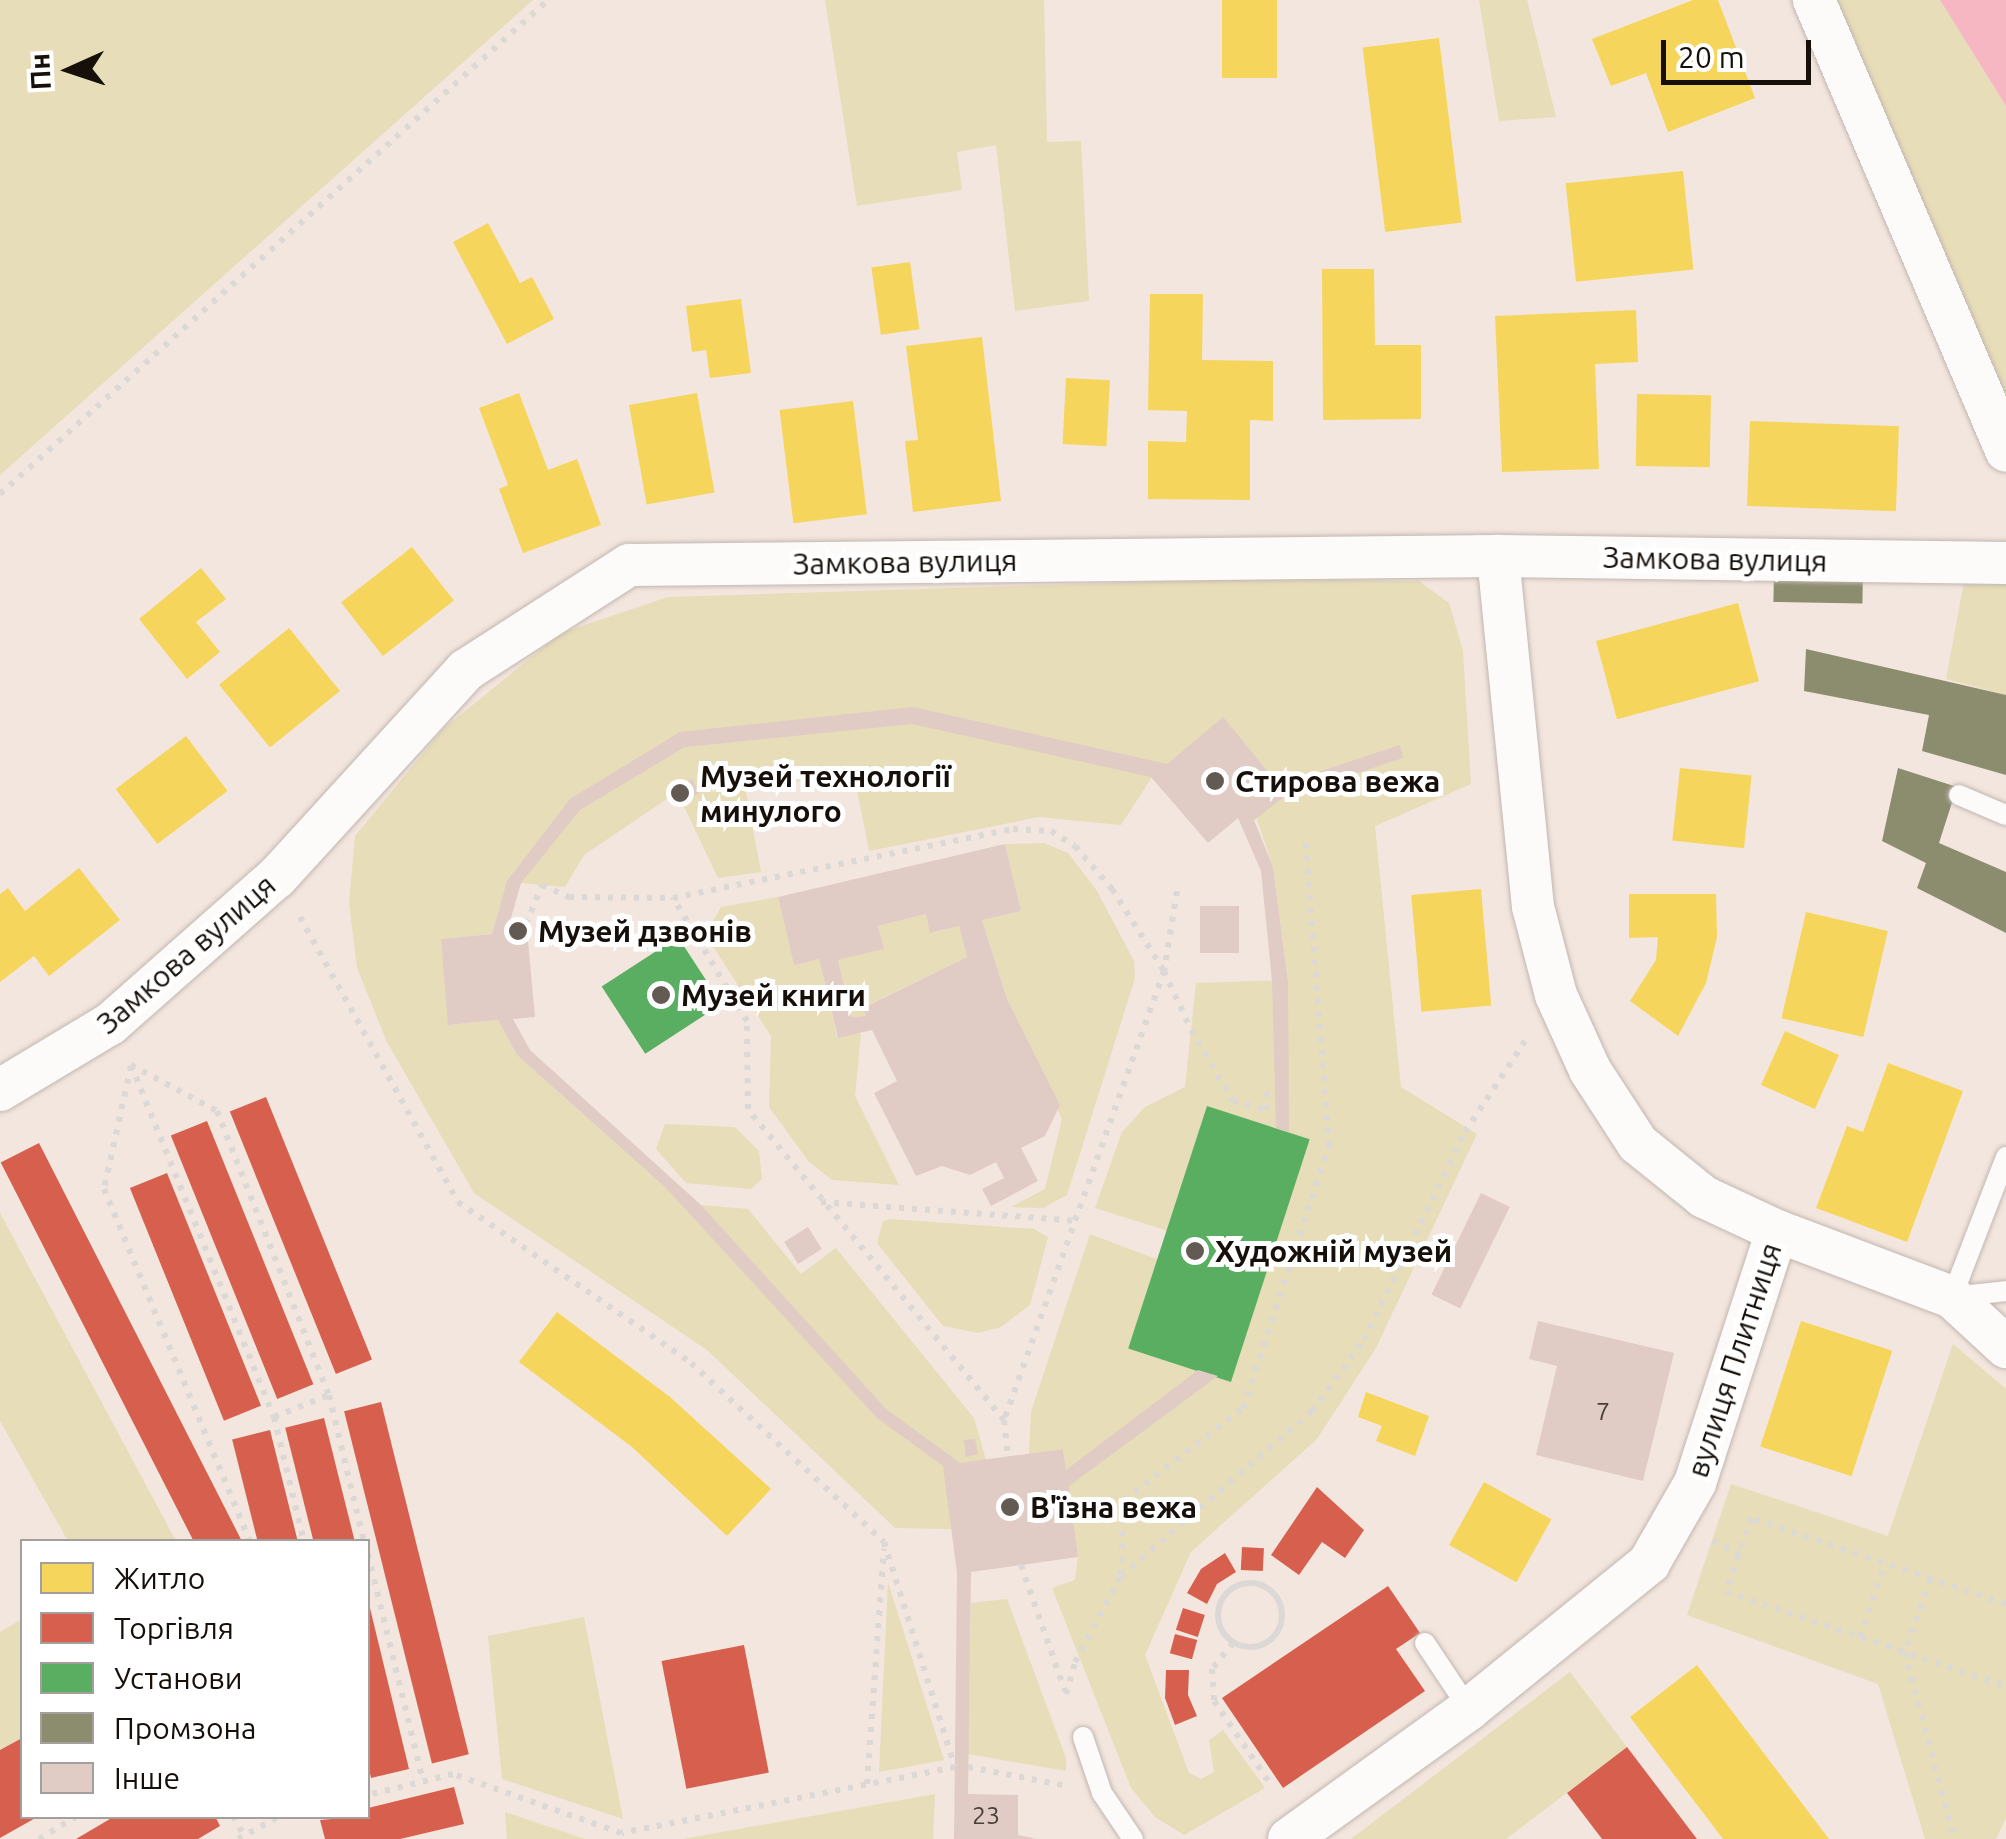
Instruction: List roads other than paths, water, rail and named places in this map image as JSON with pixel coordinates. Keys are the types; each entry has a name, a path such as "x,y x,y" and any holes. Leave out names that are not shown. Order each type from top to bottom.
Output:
{"street":[{"path":"1814,0 2006,452"},
{"name":"Замкова вулиця","path":"0,1090 110,1024 277,877 466,670 628,565 1498,556 2006,563"},
{"name":"вулиця Плитниця","path":"1289,1839 1469,1709 1649,1563 1677,1524 1777,1230 1704,1197 1638,1144 1590,1070 1556,994 1534,907 1498,556"},
{"path":"1777,1230 1952,1296 2006,1347"}],"lane":[{"path":"1959,794 2006,815"},
{"path":"2006,1157 1952,1296 2006,1291"},
{"path":"1424,1643 1469,1709"},
{"path":"1082,1737 1102,1793 1134,1839"}],"place":[{"name":"Стирова вежа","path":"1215,781"},
{"name":"Музей технології минулого","path":"680,793"},
{"name":"Музей дзвонів","path":"518,931"},
{"name":"Музей книги","path":"661,995"},
{"name":"Художній музей","path":"1195,1251"},
{"name":"В'їзна вежа","path":"1010,1507"}]}
